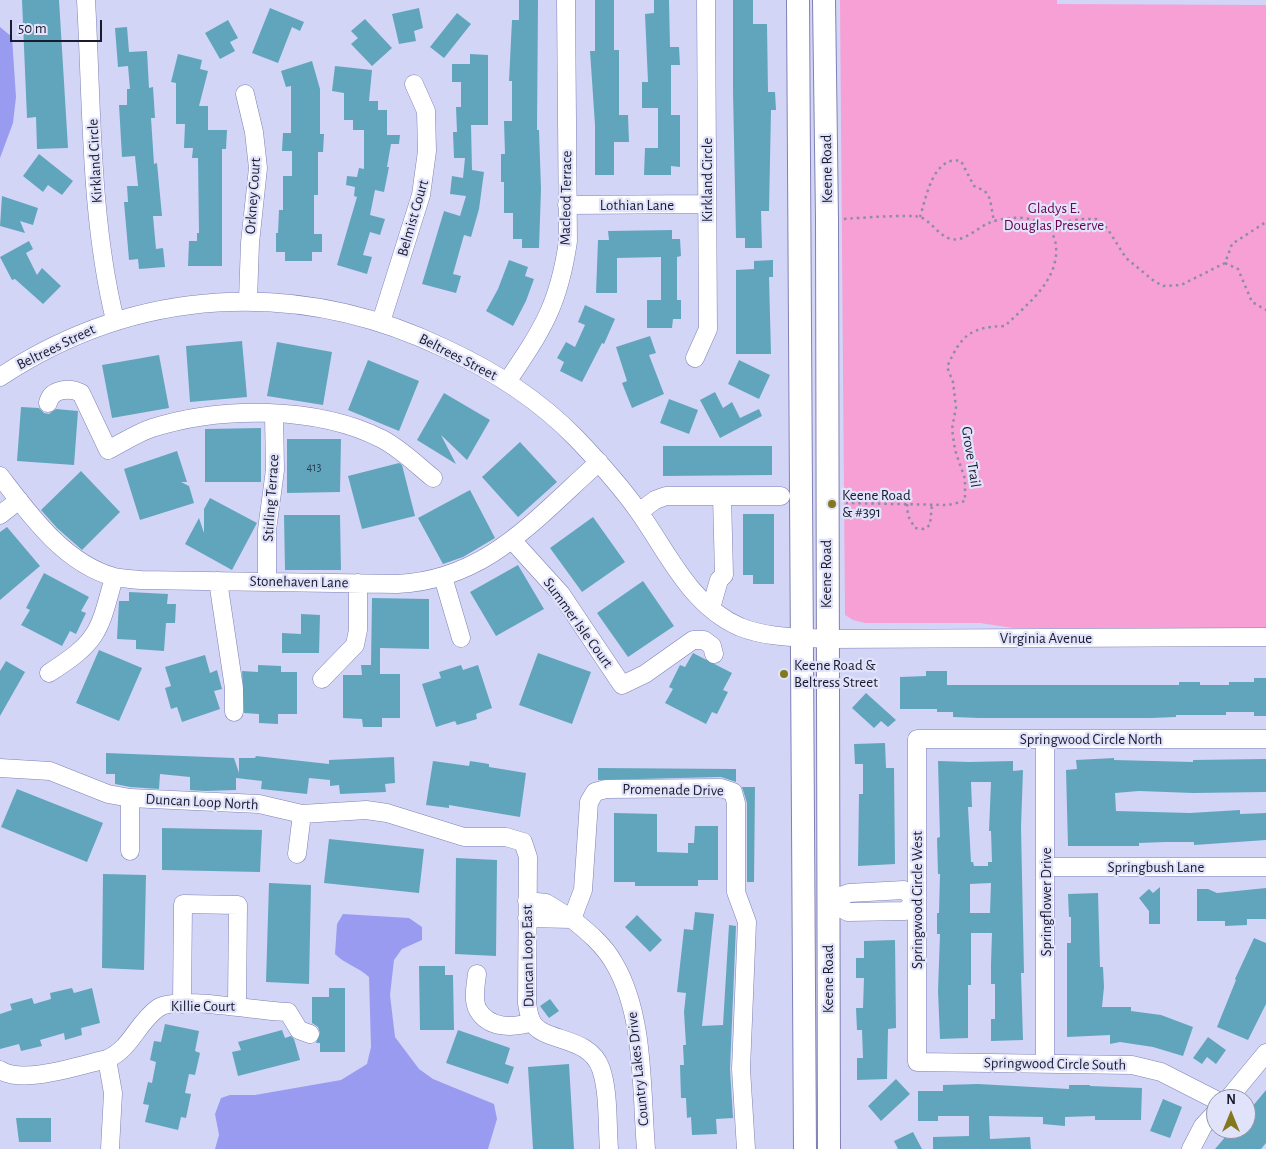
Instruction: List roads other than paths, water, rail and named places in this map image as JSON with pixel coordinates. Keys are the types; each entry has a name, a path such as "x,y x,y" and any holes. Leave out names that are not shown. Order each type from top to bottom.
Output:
{"main road":[{"name":"Keene Road","path":"798,0 805,1149"},
{"name":"Keene Road","path":"824,0 827,219 826,639 829,1149"},
{"path":"800,365 812,410 812,610 818,630 826,639"},
{"path":"802,638 810,646 816,664 817,798 827,845"}],"street":[{"name":"Kirkland Circle","path":"86,0 99,229 104,277 115,320"},
{"name":"Macleod Terrace","path":"507,382 541,331 554,304 568,240 566,0"},
{"name":"Kirkland Circle","path":"695,358 708,329 706,0"},
{"name":"Belmist Court","path":"380,322 426,174 426,111 414,84"},
{"name":"Orkney Court","path":"246,94 254,132 258,168 250,243 248,300"},
{"name":"Lothian Lane","path":"567,205 707,204"},
{"name":"Beltrees Street","path":"0,377 25,360 67,338 115,320 151,311 198,304 248,300 318,306 380,322 420,336 465,358 507,382 574,436 639,512 684,580 711,608 739,626 757,632 777,636 826,639"},
{"path":"48,404 49,398 58,391 76,390 82,394 108,450 150,429 187,418 226,414 327,418 382,439 433,478"},
{"name":"Stirling Terrace","path":"267,581 267,530 275,470 274,415"},
{"name":"Stonehaven Lane","path":"0,476 40,526 62,548 84,564 114,577 141,580 218,582 422,582 470,567 512,540 598,462"},
{"path":"639,512 656,500 666,496 782,496"},
{"path":"711,608 719,580 724,575 722,496"},
{"path":"0,515 19,500"},
{"name":"Summer Isle Court","path":"512,540 561,594 622,685 645,674 693,640 704,640 712,646 714,654"},
{"path":"49,673 76,656 90,642 101,625 114,577"},
{"path":"443,577 461,638"},
{"path":"218,582 234,688 234,712"},
{"path":"322,679 355,645 358,630 358,583"},
{"name":"Virginia Avenue","path":"826,639 1266,637"},
{"name":"Springwood Circle North","path":"917,739 1266,739"},
{"name":"Springwood Circle West","path":"917,739 917,1062"},
{"name":"Springflower Drive","path":"1045,739 1045,1064"},
{"name":"Duncan Loop North","path":"0,768 50,771 108,794 130,798 252,803 302,814 366,810 387,813 464,837 506,837 523,842"},
{"name":"Promenade Drive","path":"572,919 583,890 590,802 595,792 606,789 721,788 733,792 736,804 736,892 747,922 741,1069 746,1149"},
{"path":"130,798 130,850"},
{"path":"297,854 302,814"},
{"name":"Duncan Loop East","path":"523,842 528,857 527,1003 532,1022 542,1033 568,1039 587,1050 601,1068 609,1149"},
{"name":"Springbush Lane","path":"1046,868 1266,867"},
{"path":"828,901 848,893 904,890 917,900"},
{"name":"Country Lakes Drive","path":"527,901 546,903 572,919 595,937 614,962 627,990 635,1020 646,1149"},
{"path":"182,1004 183,904 238,905 237,1005"},
{"path":"527,918 572,919"},
{"path":"477,974 475,995 478,1009 488,1019 501,1026 518,1027 532,1022"},
{"name":"Killie Court","path":"107,1059 118,1054 127,1046 143,1021 160,1006 182,1004 237,1005 265,1012 288,1012 299,1030 310,1034"},
{"path":"1236,1089 1266,1053"},
{"path":"0,1070 17,1076 31,1075 107,1059 113,1092 110,1149"},
{"name":"Springwood Circle South","path":"917,1062 1132,1065 1160,1072 1206,1095"},
{"path":"1191,1149 1206,1123"}],"water":[{"path":"0,27 12,37 16,97 13,123 0,158"},
{"path":"343,914 409,918 422,927 422,940 402,949 394,960 390,995 395,1037 419,1069 433,1079 494,1104 497,1119 488,1149 215,1149 219,1135 215,1114 221,1098 230,1095 255,1095 341,1080 367,1064 371,1047 369,977 335,954 337,924"}],"place":[{"name":"Keene Road & #391","path":"832,504"},
{"name":"Keene Road & Beltress Street","path":"784,674"}],"park label":[{"name":"Gladys E. Douglas Preserve","path":"1054,216"}]}
